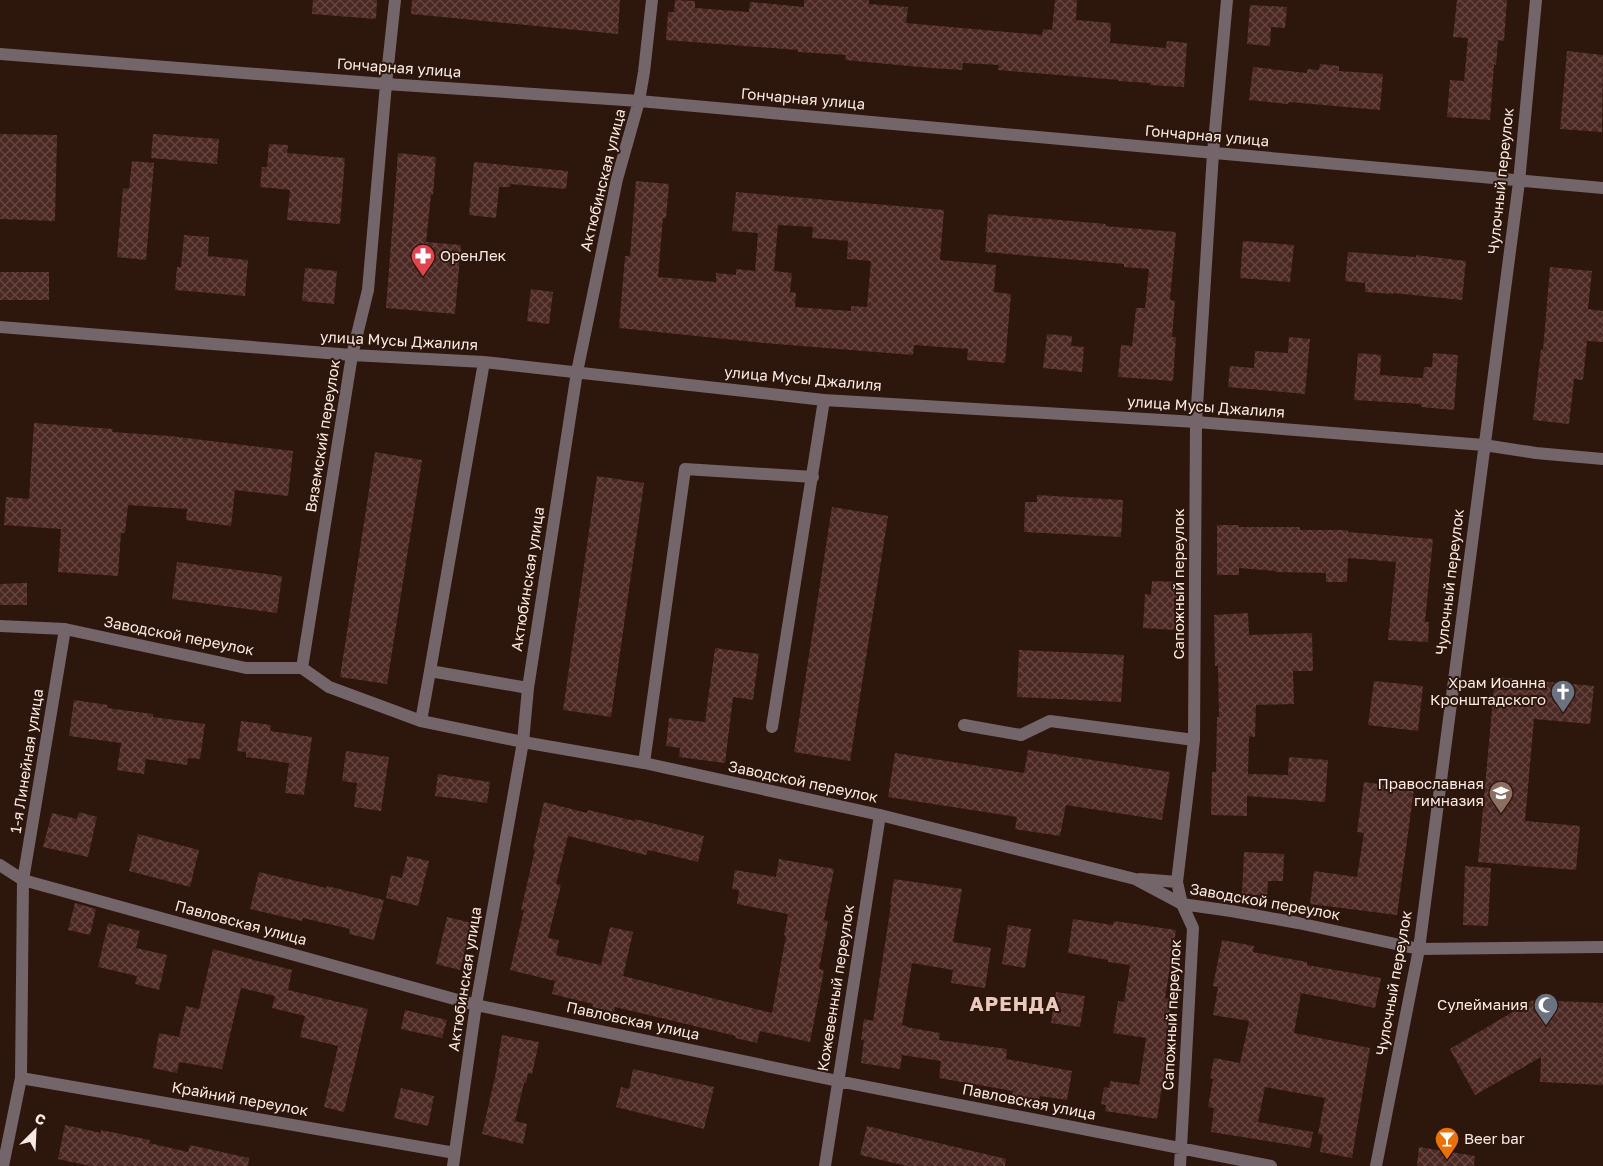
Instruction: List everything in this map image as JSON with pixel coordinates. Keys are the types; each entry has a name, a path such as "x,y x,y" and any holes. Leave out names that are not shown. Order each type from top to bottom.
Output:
{"street":[{"name":"Вяземский переулок","path":"302,668 352,355 368,290 395,0"},
{"name":"Актюбинская улица","path":"454,1160 476,1005 523,742 528,688 577,372 617,179 639,101 652,0"},
{"name":"Сапожный переулок","path":"1180,1166 1193,928 1182,904 1177,882 1194,740 1196,422 1213,152 1227,0"},
{"name":"Чулочный переулок","path":"1376,1166 1419,949 1519,182 1536,0"},
{"name":"Гончарная улица","path":"0,54 386,84 639,101 1213,152 1519,182 1603,188"},
{"name":"улица Мусы Джалиля","path":"0,327 352,355 484,362 824,400 1196,422 1484,445 1603,460"},
{"path":"421,721 484,362"},
{"path":"772,727 824,400"},
{"path":"644,763 685,469 813,477"},
{"name":"Заводской переулок","path":"0,626 65,629 246,668 302,668 329,687 421,721 523,742 644,763 880,815 1135,879 1182,904 1298,923 1419,949 1603,947"},
{"name":"1-я Линейная улица","path":"3,1166 20,1078 23,880 65,629"},
{"path":"430,671 528,688"},
{"path":"964,725 1021,735 1050,721 1194,740"},
{"name":"Кожевенный переулок","path":"825,1166 880,815"},
{"name":"Павловская улица","path":"0,865 23,880 476,1005 838,1081 1270,1166"},
{"path":"1135,879 1177,882"},
{"name":"Крайний переулок","path":"20,1078 454,1160"}],"building":[{"path":"313,0 377,0 376,19 312,14"},
{"path":"412,0 620,0 618,34 411,14"},
{"path":"675,0 695,1 695,8 749,12 750,2 804,7 804,0 869,0 869,4 908,7 906,23 1042,35 1043,29 1052,30 1055,0 1077,0 1076,20 1111,23 1110,43 1166,48 1167,41 1187,43 1184,87 998,70 999,65 963,63 962,70 931,68 845,60 846,55 666,40 668,12 674,12"},
{"path":"1457,0 1507,0 1504,41 1498,40 1496,65 1494,64 1490,120 1447,117 1450,80 1464,81 1468,38 1453,37"},
{"path":"1250,5 1287,7 1285,28 1271,27 1270,46 1247,44"},
{"path":"1567,51 1603,55 1602,132 1560,129"},
{"path":"1320,64 1339,66 1339,71 1383,74 1380,110 1249,100 1253,67 1307,73 1307,69 1319,70"},
{"path":"0,134 57,135 55,221 0,219"},
{"path":"153,134 219,139 217,164 151,158"},
{"path":"269,144 288,145 287,153 345,158 340,224 287,220 290,190 260,187 262,167 267,167"},
{"name":"ОренЛек","path":"398,153 436,157 426,242 461,245 455,314 386,308"},
{"path":"132,161 154,163 146,260 117,257 123,188 129,189"},
{"path":"474,162 568,171 566,189 510,184 510,187 499,187 496,218 469,215"},
{"path":"636,181 669,184 666,218 663,218 658,277 716,282 716,273 736,275 736,269 755,271 758,233 732,231 736,192 944,210 940,260 996,265 994,292 1011,294 1005,363 967,360 968,349 914,345 913,355 764,343 619,328 625,256 630,256","holes":["778,225 813,227 812,238 848,241 847,259 871,261 867,307 851,306 851,311 795,307 796,293 790,292 792,273 774,271"]},
{"path":"988,214 1176,232 1170,300 1175,301 1172,337 1176,337 1173,381 1118,377 1121,345 1132,346 1136,308 1145,308 1149,269 1124,267 1124,264 985,252"},
{"path":"184,235 209,237 208,256 248,260 245,296 175,290 177,267 181,267"},
{"path":"1243,241 1294,245 1290,282 1240,278"},
{"path":"1348,252 1416,257 1416,255 1466,261 1462,300 1365,292 1365,283 1345,281"},
{"path":"1550,267 1592,271 1588,309 1603,311 1603,342 1587,341 1583,380 1574,379 1569,424 1533,420 1541,349 1543,350"},
{"path":"305,268 337,271 334,304 302,301"},
{"path":"0,272 49,272 49,300 0,300"},
{"path":"531,289 553,292 549,324 527,321"},
{"path":"1047,334 1072,336 1071,346 1084,347 1082,372 1043,368"},
{"path":"1289,337 1310,339 1305,394 1228,387 1230,366 1254,368 1255,351 1288,353"},
{"path":"1358,353 1381,355 1380,375 1423,378 1424,367 1432,367 1433,353 1458,355 1454,410 1421,407 1421,404 1354,400"},
{"path":"34,423 113,429 112,432 170,436 293,451 288,496 235,490 231,526 186,520 187,509 128,505 125,533 121,533 118,576 58,572 61,529 4,525 6,497 29,499"},
{"path":"375,452 422,460 387,684 340,677"},
{"path":"597,476 644,483 611,717 563,710"},
{"path":"1037,495 1123,500 1121,537 1024,532 1025,502 1037,502"},
{"path":"832,507 888,516 850,761 794,752"},
{"path":"1217,525 1300,527 1300,530 1348,530 1348,532 1433,539 1425,622 1429,622 1428,642 1388,640 1396,562 1348,558 1347,582 1326,582 1326,573 1275,572 1239,568 1239,575 1217,575"},
{"path":"177,562 282,576 277,613 172,599"},
{"path":"1152,581 1178,582 1175,630 1143,628 1145,594 1151,595"},
{"path":"27,583 27,605 0,605 0,584"},
{"path":"1248,613 1249,635 1312,633 1313,671 1293,671 1294,704 1256,705 1255,737 1249,736 1248,774 1288,775 1289,757 1328,760 1325,802 1247,796 1247,816 1211,815 1212,772 1216,772 1217,717 1219,717 1214,615"},
{"path":"715,648 759,654 753,700 733,697 725,763 679,757 680,748 666,746 669,718 705,722"},
{"path":"1019,650 1124,655 1121,702 1017,697"},
{"path":"1495,677 1594,686 1590,724 1534,719 1525,821 1580,826 1576,870 1478,862"},
{"path":"1374,681 1423,686 1418,731 1368,725"},
{"path":"74,700 108,705 107,708 153,714 153,717 205,724 200,759 188,758 187,765 146,759 144,774 117,770 121,743 69,736"},
{"path":"241,721 271,725 270,731 312,737 304,795 285,793 289,763 246,757 246,752 237,751"},
{"path":"1028,750 1170,772 1162,820 1066,805 1060,836 1015,829 1017,817 888,797 895,753 1024,773"},
{"path":"346,751 389,757 381,811 354,807 357,783 342,781"},
{"path":"438,774 490,782 487,803 435,796"},
{"path":"1364,782 1414,789 1397,915 1310,904 1314,871 1357,877 1364,833 1357,832"},
{"path":"544,802 587,813 588,810 635,821 635,819 704,836 698,862 648,850 646,855 568,836 556,884 561,885 548,938 559,940 556,955 601,965 610,927 633,932 623,976 772,1013 786,936 784,935 788,914 737,904 739,890 732,889 735,870 776,877 779,859 834,869 824,920 828,921 819,969 824,970 810,1042 760,1031 757,1043 735,1038 736,1036 615,1007 614,1012 592,1007 593,1004 552,994 555,981 510,970 524,910 521,910"},
{"path":"79,812 97,817 88,857 43,847 52,813 77,819"},
{"path":"138,834 199,850 190,887 129,871"},
{"path":"1244,852 1284,854 1283,881 1268,881 1267,896 1242,894"},
{"path":"407,856 429,861 418,906 386,898 391,875 402,878"},
{"path":"1465,866 1491,868 1488,926 1463,925"},
{"path":"259,872 384,900 374,940 349,934 350,929 303,918 302,921 250,909"},
{"path":"894,879 962,889 953,942 991,948 985,988 951,983 953,970 912,963 902,1025 940,1033 939,1040 1007,1049 1006,1059 1072,1071 1067,1100 1040,1096 1039,1101 1012,1096 1013,1091 939,1078 941,1061 902,1055 900,1069 861,1063 864,1040 861,1040 864,1019 873,1021"},
{"path":"75,903 96,909 90,935 68,930"},
{"path":"447,917 472,923 460,970 436,964"},
{"path":"1073,919 1113,925 1114,921 1176,930 1165,998 1172,999 1164,1054 1167,1054 1157,1119 1105,1111 1106,1105 1101,1104 1104,1087 1109,1088 1110,1081 1139,1085 1146,1038 1113,1033 1118,1001 1124,1002 1130,965 1068,953"},
{"path":"108,923 140,931 136,948 167,955 159,990 135,984 137,976 98,967"},
{"path":"1008,925 1031,929 1025,968 1002,964"},
{"path":"1222,940 1254,946 1253,952 1307,962 1307,965 1381,978 1375,1008 1301,993 1294,1033 1370,1048 1352,1158 1320,1152 1323,1135 1318,1134 1325,1098 1265,1087 1258,1122 1313,1132 1310,1148 1211,1132 1214,1108 1208,1107 1213,1079 1210,1078 1214,1058 1240,1063 1249,1021 1213,1015 1218,987 1213,986"},
{"path":"213,949 292,970 288,990 368,1009 344,1112 324,1107 338,1046 300,1037 305,1016 272,1008 275,996 241,988 222,1069 179,1062 177,1073 153,1068 159,1033 179,1037 186,1006 199,1009"},
{"path":"1056,992 1085,996 1080,1027 1051,1023"},
{"name":"Сулеймания","path":"1533,1000 1603,1003 1603,1085 1540,1082 1541,1057 1475,1095 1450,1049"},
{"path":"405,1010 447,1020 442,1038 401,1029"},
{"path":"502,1035 539,1042 532,1074 528,1073 526,1083 524,1083 515,1121 527,1124 523,1144 482,1134"},
{"path":"633,1069 714,1087 704,1129 616,1107 621,1087 629,1089"},
{"path":"401,1088 434,1096 428,1126 394,1118"},
{"path":"65,1125 101,1133 101,1130 150,1140 149,1143 188,1152 190,1145 249,1158 248,1166 90,1166 58,1159"},
{"path":"867,1126 1006,1159 1005,1166 907,1166 860,1155"},
{"path":"1419,1147 1475,1156 1474,1166 1417,1166"}],"place":[{"name":"ОренЛек","path":"423,277"},
{"name":"Храм Иоанна Кронштадского","path":"1563,713"},
{"name":"Православная гимназия","path":"1501,814"},
{"name":"Сулеймания","path":"1546,1026"},
{"name":"Beer bar","path":"1447,1160"}],"district":[{"name":"АРЕНДА","path":"1015,1004"}]}
